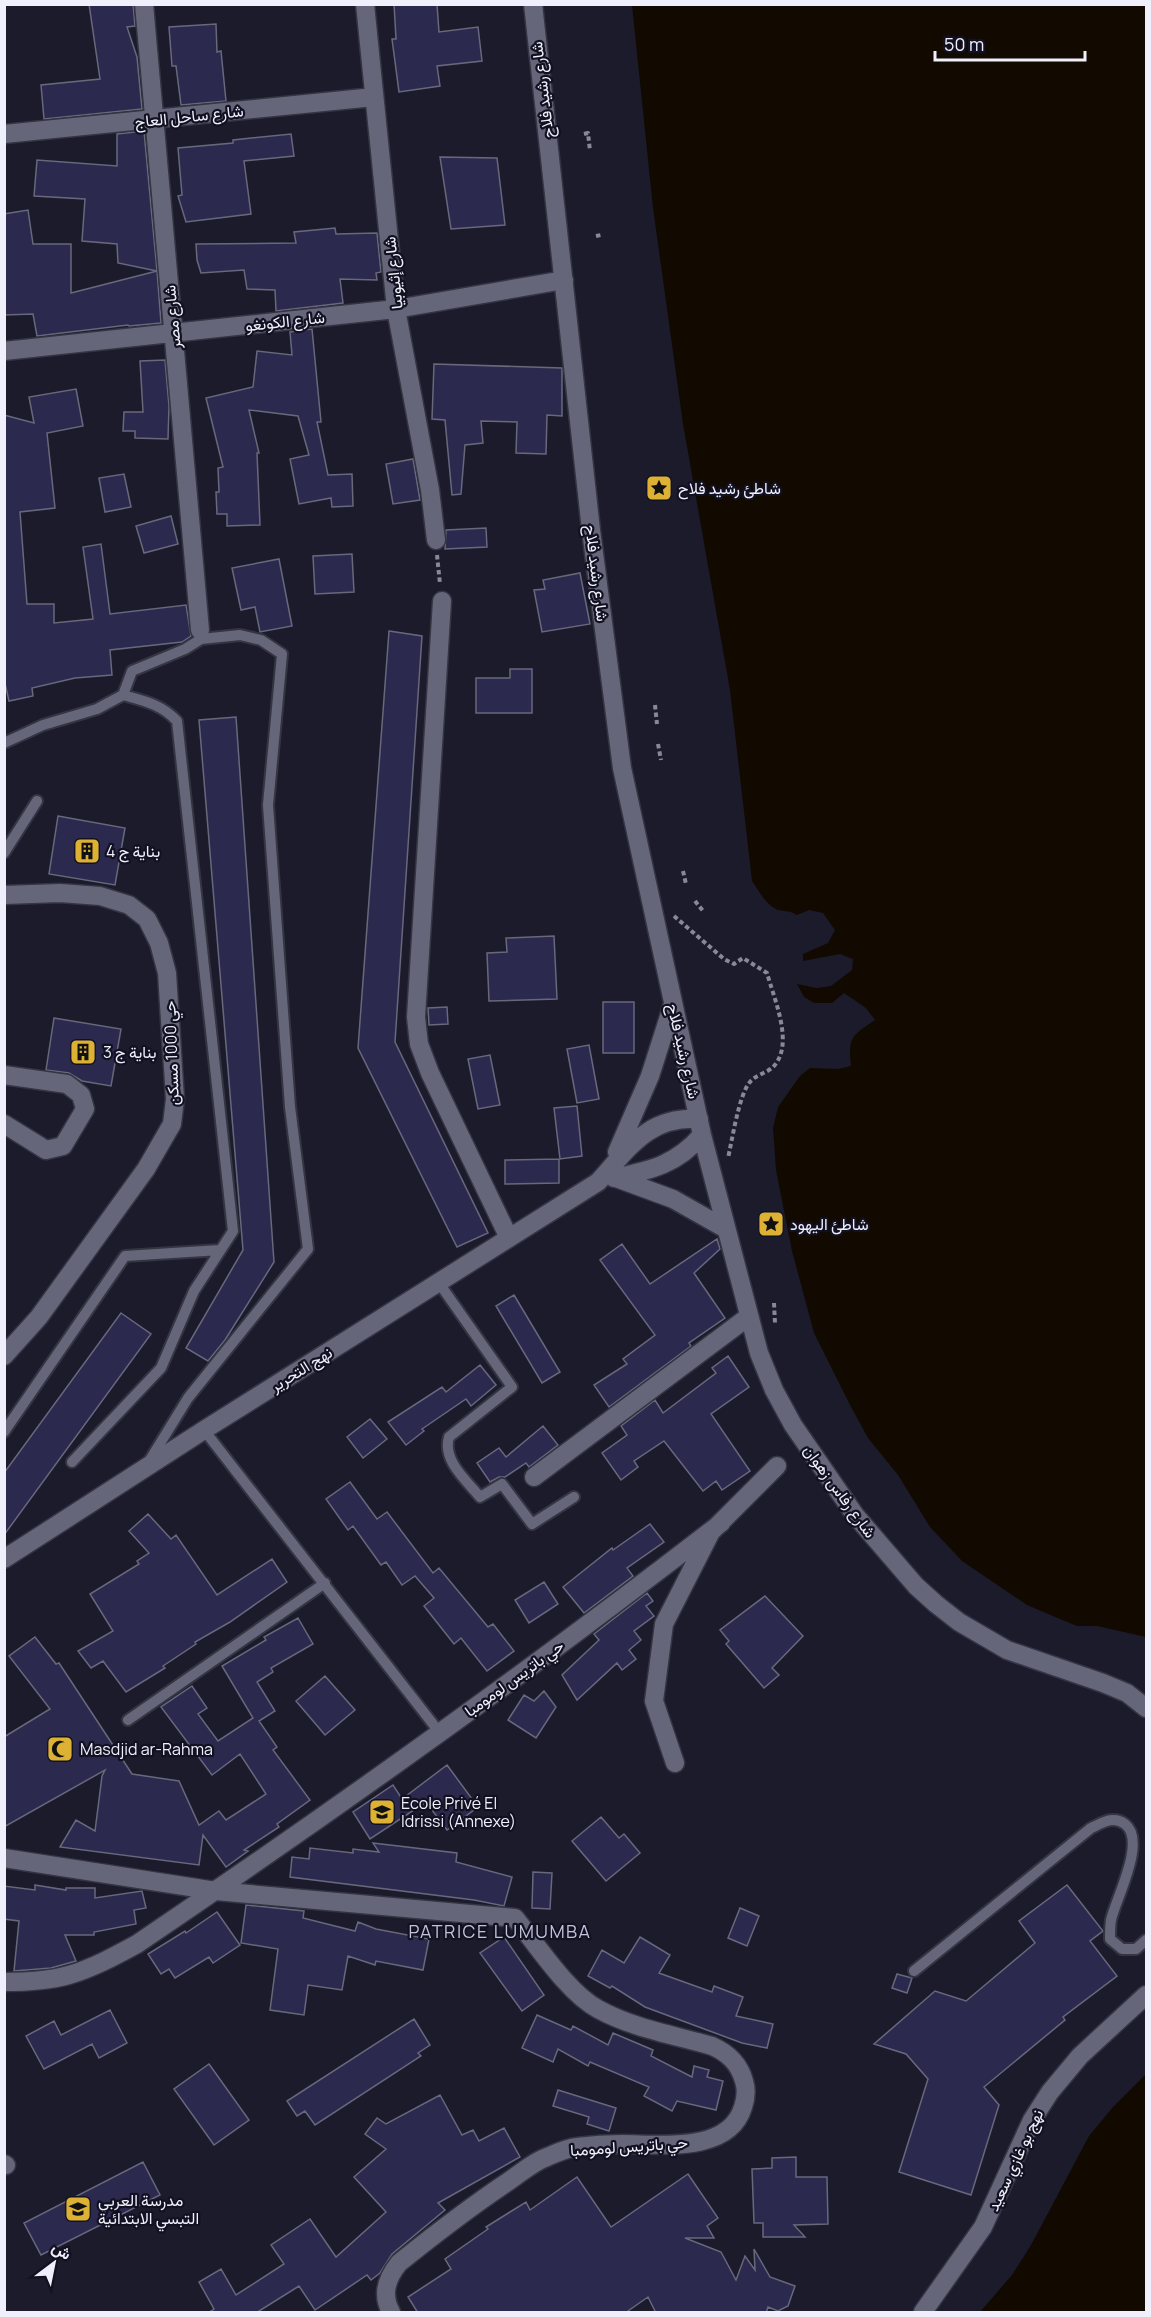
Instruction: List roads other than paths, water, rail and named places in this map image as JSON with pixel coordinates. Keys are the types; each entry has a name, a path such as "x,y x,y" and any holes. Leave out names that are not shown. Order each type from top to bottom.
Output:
{"street":[{"name":"شارع مصر","path":"144,4 200,630"},
{"name":"شارع إثيوبيا","path":"365,4 396,309 430,490 436,540"},
{"name":"شارع رشيد فلاح","path":"532,4 591,530 622,768 700,1127"},
{"name":"شارع ساحل العاج","path":"4,134 374,97"},
{"name":"شارع الكونغو","path":"4,351 396,309 564,280"},
{"path":"442,601 416,1017 419,1044 430,1073 509,1238"},
{"name":"حي 1000 مسكن","path":"4,895 60,893 100,896 129,905 147,919 159,943 167,973 175,1099 172,1124 146,1169 39,1317 4,1356"},
{"path":"673,1002 650,1076 607,1177 673,1199 726,1229"},
{"path":"4,1075 67,1084 81,1095 85,1109 63,1146 46,1150 4,1124"},
{"name":"نهج التحرير","path":"4,1559 204,1430 607,1177 666,1164 686,1152 700,1127 673,1120 648,1130 638,1138 607,1177"},
{"name":"شارع رفاس زهوان","path":"700,1127 748,1317 766,1371 793,1425 855,1515 916,1586 959,1622 1022,1656 1103,1683 1127,1694 1146,1708"},
{"path":"534,1478 748,1317"},
{"name":"حي باتريس لومومبا","path":"675,1763 654,1701 664,1624 711,1532 777,1466"},
{"name":"حي باتريس لومومبا","path":"4,1982 39,1981 69,1975 99,1964 137,1944 440,1733 619,1602 720,1523"},
{"name":"حي باتريس لومومبا","path":"4,1858 216,1891 515,1918 575,1992 596,2009 621,2020 712,2046 735,2061 746,2086 744,2106 734,2124 723,2133 711,2139 667,2147 622,2144 574,2147 544,2157 458,2215 399,2263 392,2271 386,2292 386,2302 391,2313"},
{"name":"نهج بو غازي سعيد","path":"923,2313 983,2227 1020,2145 1046,2098 1080,2056 1146,1995"}],"lane":[{"path":"4,743 43,725 97,709 123,695 132,672 185,649 201,639 240,635 261,640 282,654 268,805 290,1107 308,1249 188,1398 145,1468"},
{"path":"72,1462 161,1368 194,1291 233,1231 177,721 168,711 156,704 123,695"},
{"path":"4,853 37,801"},
{"path":"4,1432 125,1256 220,1250"},
{"path":"439,1282 512,1387 449,1437 446,1446 449,1458 480,1497 502,1484 532,1524 574,1497"},
{"path":"204,1430 440,1733"},
{"path":"128,1720 325,1583"},
{"path":"914,1971 1091,1828 1106,1820 1118,1820 1127,1825 1134,1841 1128,1872 1111,1921 1110,1939 1122,1949 1136,1949 1146,1940"}],"place":[{"name":"شاطئ رشيد فلاح","path":"659,488"},
{"name":"بناية ج 4","path":"87,851"},
{"name":"بناية ج 3","path":"83,1052"},
{"name":"شاطئ اليهود","path":"771,1224"},
{"name":"Masdjid ar-Rahma","path":"60,1749"},
{"name":"Ecole Privé El Idrissi (Annexe)","path":"382,1812"},
{"name":"مدرسة العربي التبسي الابتدائية","path":"78,2209"}],"district":[{"name":"PATRICE LUMUMBA","path":"500,1932"}]}
